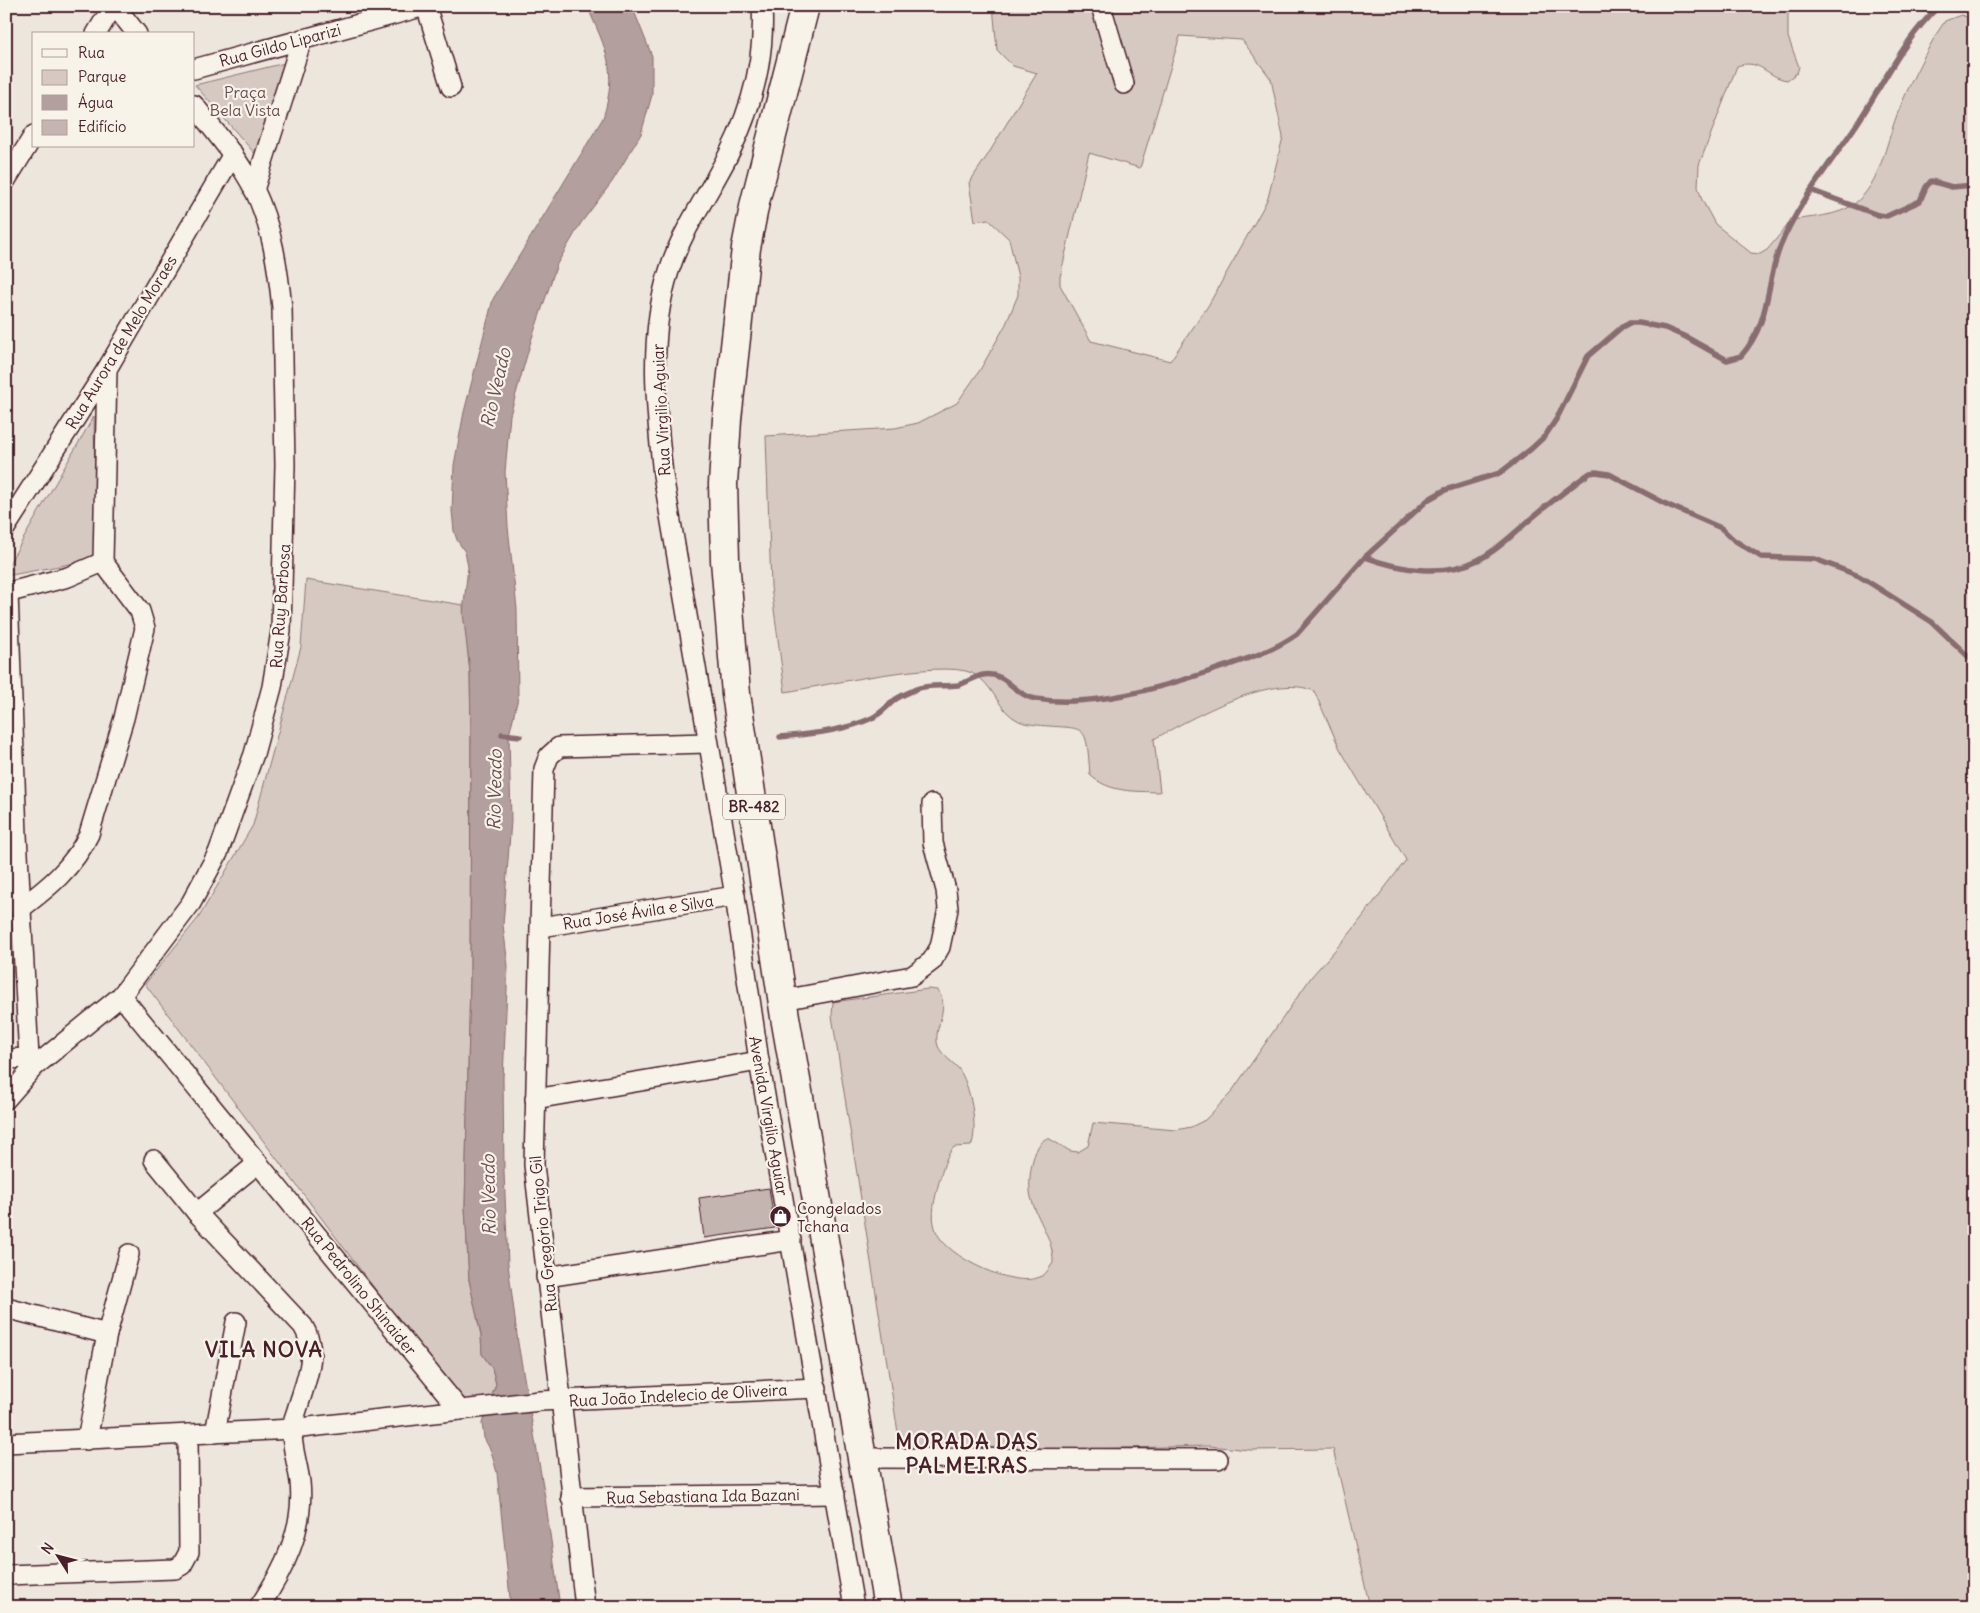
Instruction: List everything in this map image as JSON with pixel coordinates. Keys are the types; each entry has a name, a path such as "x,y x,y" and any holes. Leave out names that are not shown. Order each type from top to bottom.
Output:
{"highway":[{"name":"BR-482","path":"804,6 755,202 746,248 730,381 723,484 725,560 736,694 782,1000 888,1607"}],"street":[{"path":"97,32 114,6 135,32"},
{"path":"426,6 451,86"},
{"name":"Rua Gildo Liparizi","path":"195,69 426,6"},
{"name":"Rua Virgilio Aguiar","path":"708,743 679,558 663,475 656,370 658,336 668,271 685,230 739,136 747,114 762,49 762,6"},
{"path":"1101,6 1124,84"},
{"path":"254,190 302,39"},
{"name":"Rua Ruy Barbosa","path":"6,1098 31,1062 121,996 191,904 218,854 254,754 272,688 281,631 285,541 282,308 272,242 254,190 233,154 195,106"},
{"path":"6,180 32,138"},
{"name":"Rua Aurora de Melo Moraes","path":"6,527 107,369 233,154"},
{"path":"20,909 62,876 82,850 124,718 145,628 144,618 103,562 107,369"},
{"path":"6,1059 31,1062 20,909 7,593 68,577 103,562"},
{"name":"Rua Gregório Trigo Gil","path":"586,1607 571,1497 563,1400 546,1277 534,1165 544,769 549,756 559,747 708,743"},
{"name":"Avenida Virgilio Aguiar","path":"708,743 735,896 759,1061 854,1607"},
{"path":"782,1000 912,976 932,961 940,947 948,908 946,890 933,843 932,804"},
{"name":"Rua José Ávila e Silva","path":"541,928 735,896"},
{"name":"Rua Pedrolino Shinaider","path":"121,996 461,1410"},
{"path":"535,1099 759,1061"},
{"path":"154,1160 197,1213 286,1308 308,1335 312,1356 292,1428 300,1483 301,1505 298,1522 287,1560 276,1582 259,1607"},
{"path":"197,1213 258,1163"},
{"path":"546,1277 791,1240"},
{"path":"87,1440 107,1334 129,1254"},
{"path":"6,1308 107,1334"},
{"path":"215,1432 236,1322"},
{"name":"Rua João Indelecio de Oliveira","path":"6,1443 292,1428 540,1401 817,1388"},
{"path":"6,1575 176,1569 182,1564 189,1552 188,1434"},
{"path":"863,1458 1218,1459"},
{"name":"Rua Sebastiana Ida Bazani","path":"571,1497 835,1494"}],"green space":[{"path":"993,6 1788,6 1788,37 1799,67 1797,73 1787,80 1752,64 1737,66 1699,165 1698,187 1702,200 1715,224 1751,253 1760,254 1767,250 1792,220 1840,211 1848,208 1863,196 1876,175 1901,105 1937,33 1945,21 1961,15 1974,20 1974,1607 1370,1607 1333,1449 1250,1450 1209,1446 1039,1450 900,1445 832,1016 833,1002 928,989 937,990 943,1002 937,1035 938,1046 958,1068 966,1084 972,1106 974,1129 971,1146 954,1147 948,1155 936,1194 934,1225 942,1241 966,1260 998,1275 1028,1280 1042,1276 1053,1263 1051,1246 1033,1205 1030,1191 1032,1164 1038,1147 1043,1141 1048,1138 1070,1151 1078,1152 1088,1146 1093,1123 1176,1130 1191,1127 1205,1120 1230,1094 1312,976 1351,932 1406,860 1340,749 1314,691 1297,687 1255,692 1210,710 1154,739 1160,792 1123,790 1098,781 1090,775 1087,745 1085,736 1081,731 1066,727 1037,725 1019,721 1005,711 986,683 972,673 935,669 909,671 785,692 771,587 766,436 895,428 918,423 957,403 980,370 1006,324 1018,295 1018,277 1009,239 988,219 975,221 969,183 1037,73 1013,66 997,50","holes":["1180,36 1242,40 1271,79 1283,137 1268,198 1264,206 1208,306 1170,361 1091,341 1060,285 1060,277 1089,153 1140,168"]},
{"name":"Praça Bela Vista","path":"285,63 256,155 195,85"},
{"path":"94,416 96,559 6,576 6,569"},
{"path":"306,580 463,605 470,672 471,731 470,979 465,1207 469,1280 481,1335 482,1354 492,1368 496,1384 487,1411 472,1411 396,1317 145,984 199,917 253,825 301,647"}],"water":[{"name":"Rio Veado","path":"587,6 632,6 652,56 652,95 641,134 612,182 581,223 557,264 531,341 510,415 505,472 508,527 517,609 518,698 509,735 511,821 503,925 508,966 503,1078 504,1172 508,1264 518,1343 545,1497 560,1607 511,1607 497,1473 491,1451 484,1438 482,1423 496,1384 492,1368 482,1354 481,1335 469,1280 465,1207 470,979 471,731 470,672 463,613 468,567 465,552 457,540 454,531 452,511 454,465 464,412 493,299 603,118 610,86 610,73 600,35"}],"building":[{"path":"769,1188 775,1228 704,1238 699,1198"}],"waterway":[{"path":"780,737 850,726 875,716 896,699 916,689 958,685 983,675 998,677 1022,693 1036,699 1080,701 1126,695 1193,677 1257,655 1278,646 1297,634 1365,557 1429,499 1445,490 1500,473 1531,449 1545,436 1557,418 1588,356 1622,327 1629,323 1639,323 1665,328 1686,337 1727,360 1741,356 1758,330 1763,317 1775,261 1795,216 1857,124 1904,47 1939,6"},
{"path":"1813,191 1878,215 1887,216 1920,201 1931,181 1952,187 1974,185"},
{"path":"1365,557 1378,562 1422,570 1451,569 1465,565 1478,560 1492,551 1590,473 1609,474 1668,505 1721,528 1734,540 1761,557 1815,559 1859,576 1932,622 1974,662"},
{"path":"502,734 520,736"}],"place":[{"name":"Congelados Tchana","path":"781,1217"}],"district":[{"name":"VILA NOVA","path":"264,1350"},
{"name":"MORADA DAS PALMEIRAS","path":"967,1454"}]}
